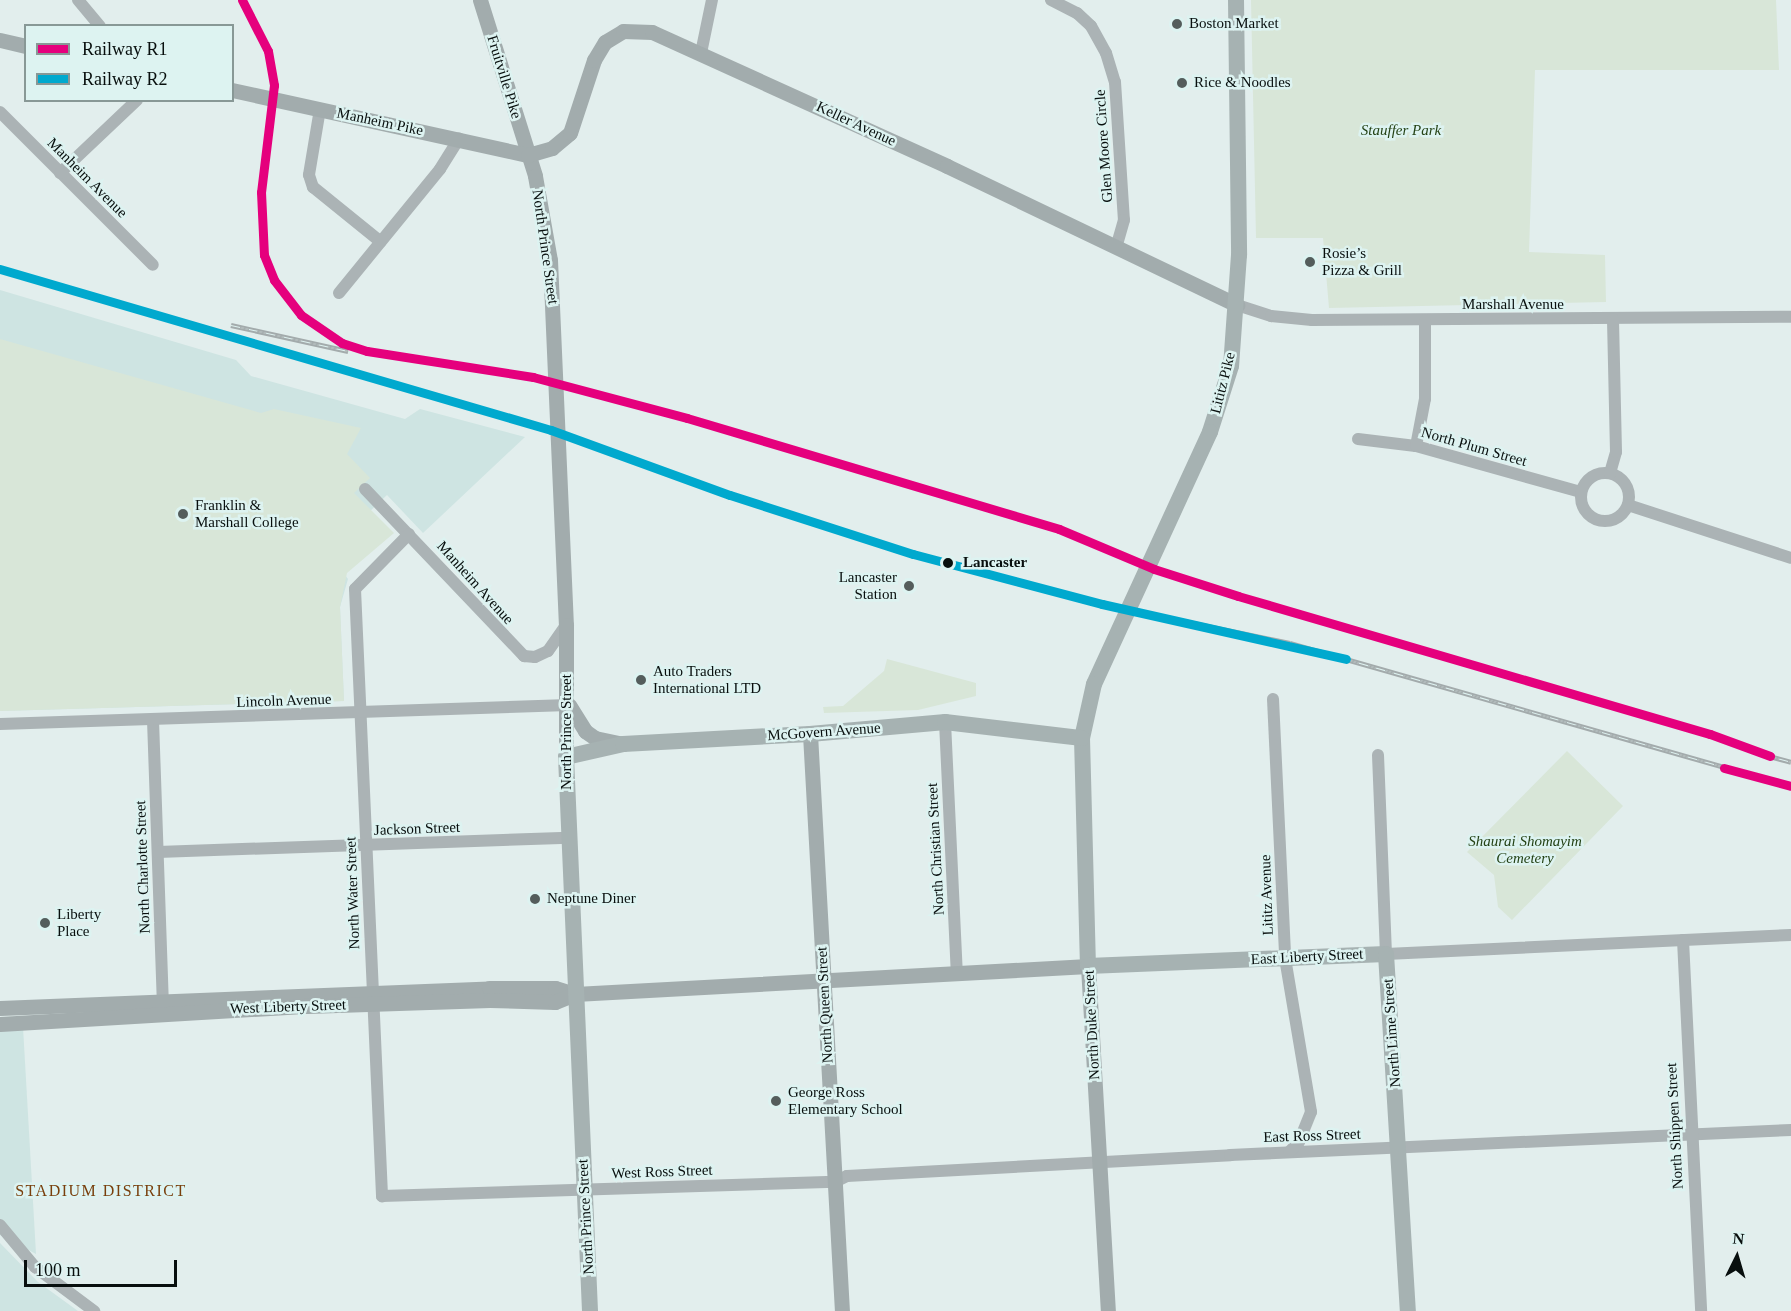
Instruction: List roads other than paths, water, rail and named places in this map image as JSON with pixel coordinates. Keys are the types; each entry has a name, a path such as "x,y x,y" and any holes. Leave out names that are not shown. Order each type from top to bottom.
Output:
{"highway":[{"name":"Lititz Pike","path":"1082,738 1094,684 1108,647 1210,432 1231,366 1237,305 1236,0"},
{"name":"McGovern Avenue","path":"566,757 623,744 810,734 945,722 1082,738"},
{"name":"North Duke Street","path":"1082,738 1088,966"},
{"name":"North Prince Street","path":"566,757 590,1311"},
{"name":"East Liberty Street","path":"1088,966 1386,954"},
{"name":"North Lime Street","path":"1386,954 1408,1311"}],"main road":[{"name":"Fruitville Pike","path":"480,0 528,154"},
{"name":"Keller Avenue","path":"528,154 552,148 570,133 594,60 614,35 632,30 652,32 1117,245 1237,305"},
{"path":"0,40 24,46"},
{"name":"Manheim Pike","path":"234,90 528,154"},
{"name":"North Prince Street","path":"528,154 539,193 550,260 557,370 568,705 565,724 566,757"},
{"path":"568,705 585,731 595,738 623,744"},
{"name":"North Queen Street","path":"810,734 842,1311"},
{"name":"East Liberty Street","path":"824,979 1088,966"},
{"name":"North Duke Street","path":"1088,966 1108,1311"},
{"name":"West Liberty Street","path":"0,1008 163,1006 555,988 575,994 824,979"},
{"name":"West Liberty Street","path":"0,1024 119,1019 163,1006"}],"street":[{"path":"78,0 98,24"},
{"path":"701,53 712,0"},
{"name":"Glen Moore Circle","path":"1051,0 1077,13 1091,26 1106,53 1115,82 1124,220 1117,245"},
{"path":"60,173 135,102"},
{"path":"321,110 309,175 313,187 381,242"},
{"name":"Manheim Avenue","path":"0,112 153,265"},
{"path":"339,293 440,169 459,139"},
{"name":"Marshall Avenue","path":"1237,305 1290,319 1791,317"},
{"path":"1610,473 1616,452 1613,319"},
{"path":"1416,446 1425,399 1425,320"},
{"name":"North Plum Street","path":"1358,439 1416,446 1581,492"},
{"path":"1610,473 1621,479 1628,489 1628,505 1614,520 1599,521 1584,509 1581,492 1594,475 1610,473"},
{"name":"Manheim Avenue","path":"365,489 524,656 535,657 548,651 566,625"},
{"path":"1628,505 1791,558"},
{"name":"North Water Street","path":"382,1196 355,589 409,534"},
{"name":"Lititz Avenue","path":"1273,699 1285,958 1311,1112 1299,1142 1288,1152"},
{"name":"Lincoln Avenue","path":"0,724 359,714 568,705"},
{"name":"North Charlotte Street","path":"153,720 163,1006"},
{"name":"North Christian Street","path":"945,722 957,974"},
{"name":"North Lime Street","path":"1378,755 1386,954"},
{"name":"Jackson Street","path":"158,852 569,838"},
{"name":"East Liberty Street","path":"1386,954 1791,935"},
{"name":"North Shippen Street","path":"1683,940 1690,1134 1701,1311"},
{"name":"East Ross Street","path":"835,1182 848,1176 1288,1152 1791,1130"},
{"name":"West Ross Street","path":"382,1196 835,1182"},
{"path":"0,1225 35,1267 94,1311"}],"railway":[{"path":"242,0 268,51 274,85 261,192 264,255 274,280 301,315 342,343 367,351 533,377 687,418 1059,529 1154,569 1238,596 1710,734 1770,756"},
{"path":"0,269 551,430 730,495 913,554 1102,604 1290,643 1791,786"},
{"path":"231,325 348,351"},
{"path":"1762,754 1791,762"}],"rail line":[{"name":"R1","path":"242,0 268,51 274,85 261,192 264,255 274,280 301,315 342,343 367,351 533,377 687,418 1059,529 1154,569 1238,596 1710,734 1770,756"},
{"name":"R2","path":"0,269 551,430 730,495 913,554 1102,604 1346,659"},
{"name":"R1","path":"1724,768 1791,786"}],"place":[{"name":"Boston Market","path":"1177,24"},
{"name":"Rice & Noodles","path":"1182,83"},
{"name":"Rosie’s Pizza & Grill","path":"1310,262"},
{"name":"Franklin & Marshall College","path":"183,514"},
{"name":"Lancaster","path":"948,563"},
{"name":"Lancaster Station","path":"909,586"},
{"name":"Auto Traders International LTD","path":"641,680"},
{"name":"Neptune Diner","path":"535,899"},
{"name":"Liberty Place","path":"45,923"},
{"name":"George Ross Elementary School","path":"776,1101"}],"district":[{"name":"STADIUM DISTRICT","path":"101,1191"}],"park label":[{"name":"Stauffer Park","path":"1401,131"},
{"name":"Shaurai Shomayim Cemetery","path":"1525,850"}]}
